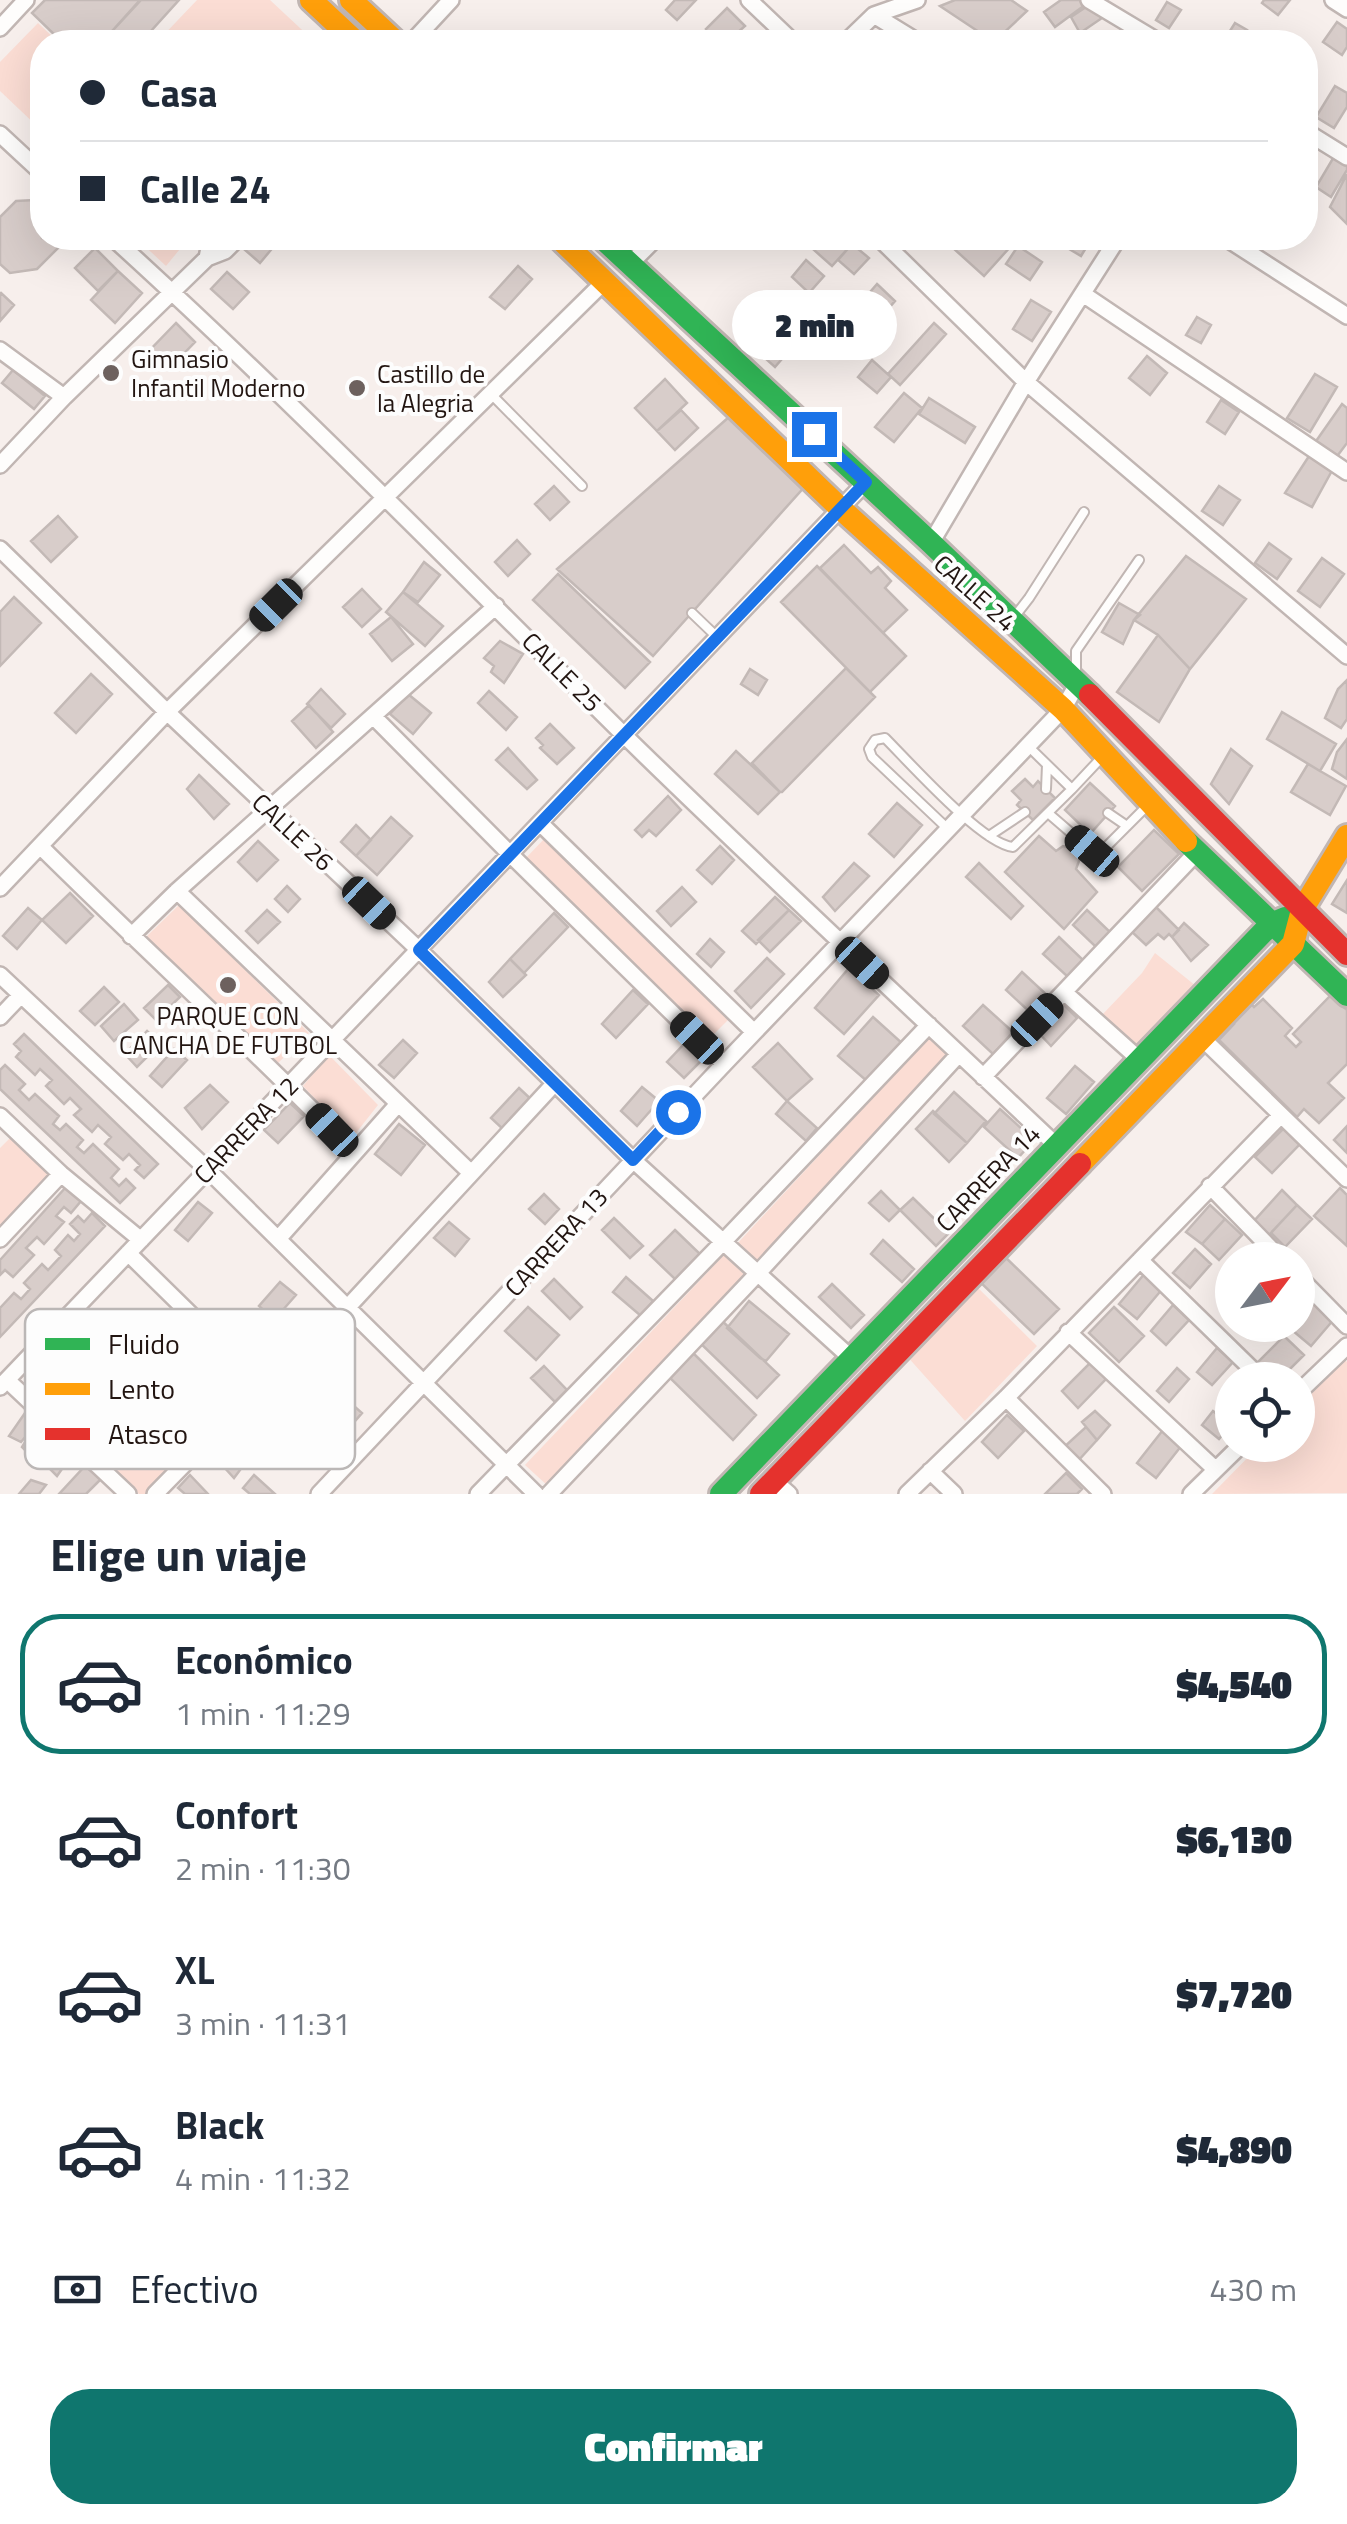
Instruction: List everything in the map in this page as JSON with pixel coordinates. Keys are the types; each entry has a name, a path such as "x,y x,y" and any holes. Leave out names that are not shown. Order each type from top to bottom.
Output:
{"street":[{"path":"0,28 26,0"},
{"path":"311,0 343,30"},
{"path":"351,0 383,30"},
{"path":"423,30 451,0"},
{"path":"749,0 780,30"},
{"path":"858,30 874,15 917,0"},
{"path":"1090,0 1139,30"},
{"path":"1333,0 1347,9"},
{"path":"874,15 898,30"},
{"path":"0,134 30,162"},
{"path":"1318,139 1347,157"},
{"name":"CALLE 25","path":"126,250 496,606 624,735 1057,1146"},
{"path":"207,258 208,250"},
{"path":"0,465 207,258 226,250"},
{"name":"CALLE 24","path":"572,250 840,508 1063,710 1197,852 1347,995"},
{"name":"CALLE 24","path":"615,250 1078,683 1347,954"},
{"path":"630,264 644,250"},
{"path":"891,250 1026,382 1347,656"},
{"path":"932,543 1026,382 1110,250"},
{"path":"1245,250 1347,316"},
{"path":"0,888 167,712 605,282"},
{"path":"1083,294 1347,472"},
{"path":"0,350 64,397"},
{"name":"CARRERA 12","path":"75,1309 866,482"},
{"name":"CALLE 26","path":"0,548 633,1160 851,1358"},
{"path":"130,936 496,606"},
{"name":"CARRERA 13","path":"355,1453 1063,710 1078,683"},
{"path":"373,716 724,1064"},
{"path":"540,823 754,1032"},
{"path":"775,1490 1292,944 1302,910 1347,836"},
{"path":"40,846 354,1152"},
{"path":"983,1077 1197,852"},
{"path":"177,891 471,1173"},
{"name":"CARRERA 14","path":"720,1494 1272,924 1302,910"},
{"path":"0,975 348,1308 554,1084"},
{"path":"1064,992 1140,1060"},
{"path":"0,1017 21,995"},
{"path":"478,1494 929,1025"},
{"path":"1202,1038 1347,1179"},
{"path":"549,1494 959,1054"},
{"path":"278,1239 398,1104"},
{"path":"907,1494 1006,1398 1281,1115"},
{"path":"1,1119 141,1240"},
{"path":"0,1239 62,1174"},
{"path":"1210,1186 1264,1242"},
{"path":"128,1253 183,1309"},
{"path":"1140,1260 1245,1362"},
{"path":"1315,1293 1347,1326"},
{"path":"355,1315 536,1494"},
{"path":"1068,1332 1215,1469"},
{"path":"1315,1377 1347,1346"},
{"name":"CARRERA 12","path":"3,1384 25,1361"},
{"path":"3,1384 25,1402"},
{"path":"1006,1398 1102,1494"},
{"path":"1191,1494 1223,1462"},
{"path":"102,1469 128,1494"},
{"path":"156,1494 180,1469"},
{"name":"CARRERA 13","path":"319,1494 341,1469"},
{"path":"930,1471 954,1494"}],"lane":[{"path":"491,394 582,486"},
{"path":"1012,620 1084,512"},
{"path":"1078,683 1076,650 1139,560"},
{"path":"692,612 717,638"},
{"path":"948,829 872,757 869,749 875,740 884,738 962,814 1002,846 1013,847 1088,778 1105,754"},
{"path":"1028,746 1072,789"},
{"path":"1046,789 1047,765"},
{"path":"1048,813 1092,851 1100,852 1151,802"},
{"path":"989,836 1025,812"},
{"path":"1108,813 1127,826"}],"shaded area":[{"path":"197,0 270,0 302,30 168,30"},
{"path":"30,31 30,120 0,91 0,62"},
{"path":"149,250 179,250 166,266"},
{"path":"546,837 730,1018 709,1039 525,859"},
{"name":"PARQUE CON CANCHA DE FUTBOL","path":"179,905 309,1033 278,1063 145,938"},
{"path":"1155,953 1196,986 1137,1051 1102,1015 1142,973"},
{"path":"931,1035 952,1055 759,1266 736,1245"},
{"path":"329,1055 378,1105 352,1138 303,1086"},
{"path":"14,1134 55,1171 0,1229 0,1148"},
{"path":"724,1255 746,1276 548,1486 525,1465"},
{"path":"974,1284 1037,1346 965,1421 905,1354"},
{"path":"1347,1362 1347,1493 1212,1494 1243,1462 1315,1462 1315,1390"},
{"path":"111,1469 171,1469 149,1494 139,1494"}],"building":[{"path":"45,0 141,0 113,30 50,30 32,13"},
{"path":"140,0 179,0 152,30 113,30"},
{"path":"675,0 696,0 677,20 666,10"},
{"path":"955,0 1011,0 1027,11 1007,30 976,30 940,6"},
{"path":"1061,0 1089,2 1055,27 1044,12"},
{"path":"1290,0 1278,15 1262,3"},
{"path":"1167,2 1181,10 1169,28 1156,20"},
{"path":"1092,3 1102,18 1078,30 1071,17"},
{"path":"727,8 745,26 740,30 706,29"},
{"path":"1337,22 1347,29 1347,47 1342,55 1323,42"},
{"path":"1335,86 1347,93 1347,107 1334,128 1318,118"},
{"path":"1335,155 1347,162 1347,170 1331,197 1318,188"},
{"path":"1347,174 1347,224 1330,207"},
{"path":"30,200 30,250 56,250 37,269 10,273 0,264 0,217 16,201"},
{"path":"97,250 118,271 98,291 75,268"},
{"path":"245,250 271,250 260,263"},
{"path":"814,250 847,250 832,266"},
{"path":"847,250 859,250 869,258 854,274 838,260"},
{"path":"955,250 1007,250 984,276"},
{"path":"1015,250 1024,250 1042,262 1030,280 1006,264"},
{"path":"806,260 824,276 809,293 792,277"},
{"path":"518,266 532,279 505,309 490,297"},
{"path":"118,271 142,293 115,323 91,300"},
{"path":"227,272 249,292 233,309 211,289"},
{"path":"877,284 895,301 874,325 852,313"},
{"path":"0,294 14,305 0,321"},
{"path":"1031,300 1051,312 1032,341 1013,329"},
{"path":"1197,317 1211,325 1201,343 1186,335"},
{"path":"176,323 195,342 168,370 148,352"},
{"path":"934,323 946,334 900,385 888,374"},
{"path":"775,330 793,346 775,367 757,351"},
{"path":"1147,356 1167,373 1150,395 1129,378"},
{"path":"872,360 891,377 877,393 858,377"},
{"path":"13,370 45,396 34,409 2,383"},
{"path":"1315,374 1337,387 1310,432 1287,418"},
{"path":"665,379 687,403 657,431 635,408"},
{"path":"904,393 922,408 894,442 875,427"},
{"path":"929,398 975,427 965,443 919,414"},
{"path":"1221,400 1239,412 1225,434 1207,422"},
{"path":"1342,404 1347,408 1347,443 1335,459 1314,444"},
{"path":"681,410 698,428 675,450 657,431"},
{"path":"729,417 807,484 653,656 557,569"},
{"path":"1311,453 1334,467 1312,507 1285,493"},
{"path":"554,486 569,502 550,520 535,504"},
{"path":"1219,486 1240,500 1223,525 1202,511"},
{"path":"58,516 77,537 51,562 31,541"},
{"path":"517,540 530,554 508,576 495,562"},
{"path":"1269,543 1291,559 1277,579 1255,563"},
{"path":"844,545 871,573 878,567 891,581 885,588 907,610 883,633 820,568"},
{"path":"1186,556 1246,599 1190,669 1158,635 1134,620"},
{"path":"1322,558 1344,574 1320,607 1298,591"},
{"path":"424,562 440,575 418,602 403,592"},
{"path":"817,566 906,656 870,692 781,602"},
{"path":"558,574 650,662 625,688 533,600"},
{"path":"362,589 381,609 362,627 343,607"},
{"path":"403,592 443,626 425,646 386,612"},
{"path":"14,597 41,623 0,666 0,612"},
{"path":"1119,603 1140,615 1123,644 1102,632"},
{"path":"391,617 413,644 392,661 370,634"},
{"path":"1158,635 1190,669 1159,722 1117,692"},
{"path":"500,641 523,654 504,683 491,672 494,666 484,658"},
{"path":"846,668 875,697 780,792 752,763"},
{"path":"750,669 767,680 758,695 741,684"},
{"path":"91,674 112,694 76,733 55,713"},
{"path":"1347,680 1347,719 1341,728 1325,718 1338,689"},
{"path":"321,689 345,714 331,728 307,704"},
{"path":"489,691 517,717 506,730 478,703"},
{"path":"408,694 431,713 413,734 390,714"},
{"path":"309,705 333,732 316,748 292,721"},
{"path":"1282,712 1336,744 1320,771 1267,739"},
{"path":"550,724 574,748 557,764 540,748 543,745 536,738"},
{"path":"1347,739 1347,779 1332,769 1337,752"},
{"path":"508,748 537,780 527,789 496,760"},
{"path":"1231,749 1252,766 1229,804 1211,784"},
{"path":"736,751 780,792 758,814 715,774"},
{"path":"1308,764 1346,786 1330,815 1291,792"},
{"path":"199,775 229,804 214,819 187,789"},
{"path":"1025,779 1033,787 1038,781 1055,798 1033,820 1017,805 1021,800 1012,791"},
{"path":"1090,783 1115,806 1090,834 1065,810"},
{"path":"668,796 681,810 656,836 649,830 642,837 635,830"},
{"path":"897,803 922,825 894,857 869,834"},
{"path":"391,817 412,836 377,875 356,856"},
{"path":"356,825 371,840 356,856 341,842"},
{"path":"1154,830 1179,854 1142,891 1118,867"},
{"path":"1039,836 1056,851 1063,846 1079,854 1076,869 1097,892 1064,929 1005,872"},
{"path":"258,841 278,860 257,881 238,862"},
{"path":"720,846 734,860 712,884 697,870"},
{"path":"854,863 869,876 835,911 823,897"},
{"path":"979,863 1023,906 1011,919 966,877"},
{"path":"1347,880 1347,913 1332,904"},
{"path":"287,886 300,899 288,912 275,899"},
{"path":"682,887 696,902 671,926 657,911"},
{"path":"70,893 93,916 66,943 42,920"},
{"path":"775,897 789,910 756,944 742,931"},
{"path":"1156,907 1179,930 1164,939 1158,934 1146,945 1132,932"},
{"path":"28,908 42,920 17,949 3,936"},
{"path":"267,910 280,922 258,943 246,931"},
{"path":"789,910 801,921 770,952 758,940"},
{"path":"1087,910 1110,932 1096,947 1073,925"},
{"path":"554,913 568,927 524,973 510,959"},
{"path":"1184,923 1208,945 1191,961 1172,937"},
{"path":"1059,937 1083,960 1068,977 1043,954"},
{"path":"710,939 724,952 711,967 697,954"},
{"path":"767,958 784,974 751,1008 735,991"},
{"path":"510,959 526,975 503,997 489,982"},
{"path":"849,968 879,995 844,1034 815,1008"},
{"path":"1022,972 1048,996 1032,1014 1006,990"},
{"path":"168,985 180,997 156,1020 144,1008"},
{"path":"104,987 119,1002 95,1025 80,1011"},
{"path":"633,990 648,1004 616,1038 602,1024"},
{"path":"1331,995 1347,1010 1347,1064 1328,1083 1344,1098 1319,1123 1304,1109 1297,1117 1219,1040 1234,1024 1229,1019 1247,1000 1254,1007 1263,999 1292,1028 1285,1036 1296,1047 1301,1042 1293,1034"},
{"path":"124,1004 138,1020 114,1041 101,1026"},
{"path":"1063,1004 1077,1018 1051,1046 1037,1031"},
{"path":"983,1005 1013,1032 993,1054 963,1026"},
{"path":"873,1017 903,1044 868,1082 838,1056"},
{"path":"147,1031 160,1044 137,1067 125,1054"},
{"path":"24,1034 158,1164 144,1178 135,1170 140,1165 129,1154 123,1160 105,1144 111,1137 98,1125 92,1132 74,1115 81,1109 70,1098 64,1104 46,1086 52,1080 40,1069 35,1075 16,1057 21,1051 14,1044"},
{"path":"403,1040 417,1053 394,1078 379,1065"},
{"path":"686,1042 703,1059 684,1078 667,1062"},
{"path":"778,1043 812,1079 787,1101 753,1067"},
{"path":"174,1049 187,1060 162,1087 150,1076"},
{"path":"5,1065 25,1084 19,1090 29,1100 35,1094 59,1116 53,1124 60,1130 66,1124 83,1140 77,1147 84,1153 93,1144 119,1169 111,1178 119,1186 126,1179 135,1188 120,1203 0,1089 0,1070"},
{"path":"1075,1066 1094,1082 1066,1114 1047,1098"},
{"path":"210,1085 228,1102 202,1129 185,1108"},
{"path":"642,1087 659,1101 637,1126 621,1111"},
{"path":"519,1088 533,1101 505,1131 491,1118"},
{"path":"954,1092 986,1121 967,1143 934,1114"},
{"path":"787,1101 817,1128 806,1141 776,1114"},
{"path":"290,1103 304,1116 278,1143 264,1130"},
{"path":"1000,1109 1034,1140 1018,1158 984,1127"},
{"path":"933,1111 967,1143 949,1162 916,1129"},
{"path":"399,1124 425,1145 401,1175 375,1154"},
{"path":"1347,1126 1347,1153 1334,1140"},
{"path":"1284,1128 1300,1144 1272,1173 1255,1157"},
{"path":"66,1187 81,1201 71,1213 64,1207 56,1216 64,1222 44,1244 37,1237 26,1248 34,1255 13,1277 5,1270 0,1275 0,1260"},
{"path":"1340,1188 1347,1195 1347,1246 1314,1216"},
{"path":"1282,1190 1297,1205 1269,1235 1254,1221"},
{"path":"881,1191 900,1210 889,1221 869,1203"},
{"path":"544,1194 559,1209 545,1224 529,1209"},
{"path":"913,1198 949,1233 936,1246 900,1210"},
{"path":"198,1202 212,1213 188,1241 175,1230"},
{"path":"1210,1205 1225,1219 1202,1244 1186,1232"},
{"path":"1297,1205 1312,1219 1290,1242 1280,1242 1271,1233"},
{"path":"92,1213 105,1226 0,1337 0,1308 14,1293 21,1299 30,1289 24,1283 42,1264 48,1270 61,1256 55,1250 68,1235 74,1241 80,1234 70,1224 78,1216 84,1222"},
{"path":"614,1218 643,1246 630,1258 602,1230"},
{"path":"1225,1219 1242,1235 1236,1242 1215,1242 1215,1256 1202,1244"},
{"path":"449,1222 469,1239 455,1256 434,1238"},
{"path":"675,1230 700,1254 676,1280 650,1255"},
{"path":"883,1240 914,1269 902,1282 871,1254"},
{"path":"1195,1249 1211,1264 1190,1288 1173,1273"},
{"path":"1002,1254 1059,1309 1034,1334 978,1280"},
{"path":"1146,1272 1164,1287 1137,1319 1119,1304"},
{"path":"626,1277 653,1301 641,1316 613,1292"},
{"path":"554,1279 582,1307 570,1319 542,1291"},
{"path":"280,1282 296,1295 284,1309 259,1306"},
{"path":"832,1284 864,1315 851,1328 819,1297"},
{"path":"749,1301 789,1334 766,1361 727,1328"},
{"path":"1315,1301 1335,1318 1315,1341"},
{"path":"1173,1305 1189,1320 1166,1345 1151,1331"},
{"path":"528,1307 559,1335 536,1360 505,1331"},
{"path":"1114,1307 1144,1336 1119,1362 1089,1333"},
{"path":"719,1318 779,1375 757,1398 698,1341"},
{"path":"1278,1342 1290,1342 1304,1355 1297,1362 1258,1362"},
{"path":"688,1348 756,1415 733,1440 666,1374"},
{"path":"1217,1348 1233,1362 1215,1362 1212,1385 1197,1372"},
{"path":"1091,1362 1107,1378 1078,1408 1062,1391"},
{"path":"544,1366 567,1390 555,1402 531,1378"},
{"path":"1177,1368 1189,1379 1169,1402 1157,1391"},
{"path":"1095,1411 1110,1425 1097,1440 1082,1422"},
{"path":"1213,1411 1215,1413 1215,1436 1202,1425"},
{"path":"25,1413 25,1437 21,1442 9,1436"},
{"path":"1007,1415 1024,1431 998,1458 982,1442"},
{"path":"1086,1427 1097,1440 1077,1462 1063,1448"},
{"path":"1163,1430 1182,1445 1156,1478 1137,1463"},
{"path":"82,1469 89,1469 101,1479 86,1494 59,1494"},
{"path":"226,1469 241,1469 234,1478"},
{"path":"1066,1473 1082,1489 1077,1494 1045,1494"},
{"path":"190,1475 208,1494 185,1494 178,1488"},
{"path":"254,1475 275,1494 250,1494 243,1488"},
{"path":"31,1480 46,1485 39,1494 19,1494"}],"traffic: fast":[{"path":"615,250 1090,695"},
{"path":"1186,841 1347,995"},
{"path":"721,1494 1271,924 1285,918"}],"traffic: slow":[{"path":"311,0 343,30"},
{"path":"351,0 383,30"},
{"path":"571,250 841,509 1063,709 1186,841"},
{"path":"1080,1164 1293,944 1302,910 1347,836"}],"traffic: jam":[{"path":"1090,695 1347,954"},
{"path":"761,1494 1080,1164"}],"place":[{"name":"Gimnasio Infantil Moderno","path":"111,373"},
{"name":"Castillo de la Alegria","path":"357,388"},
{"name":"PARQUE CON CANCHA DE FUTBOL","path":"228,985"}],"route":[{"path":"678,1112 633,1160 419,950 866,482 814,434"}]}
